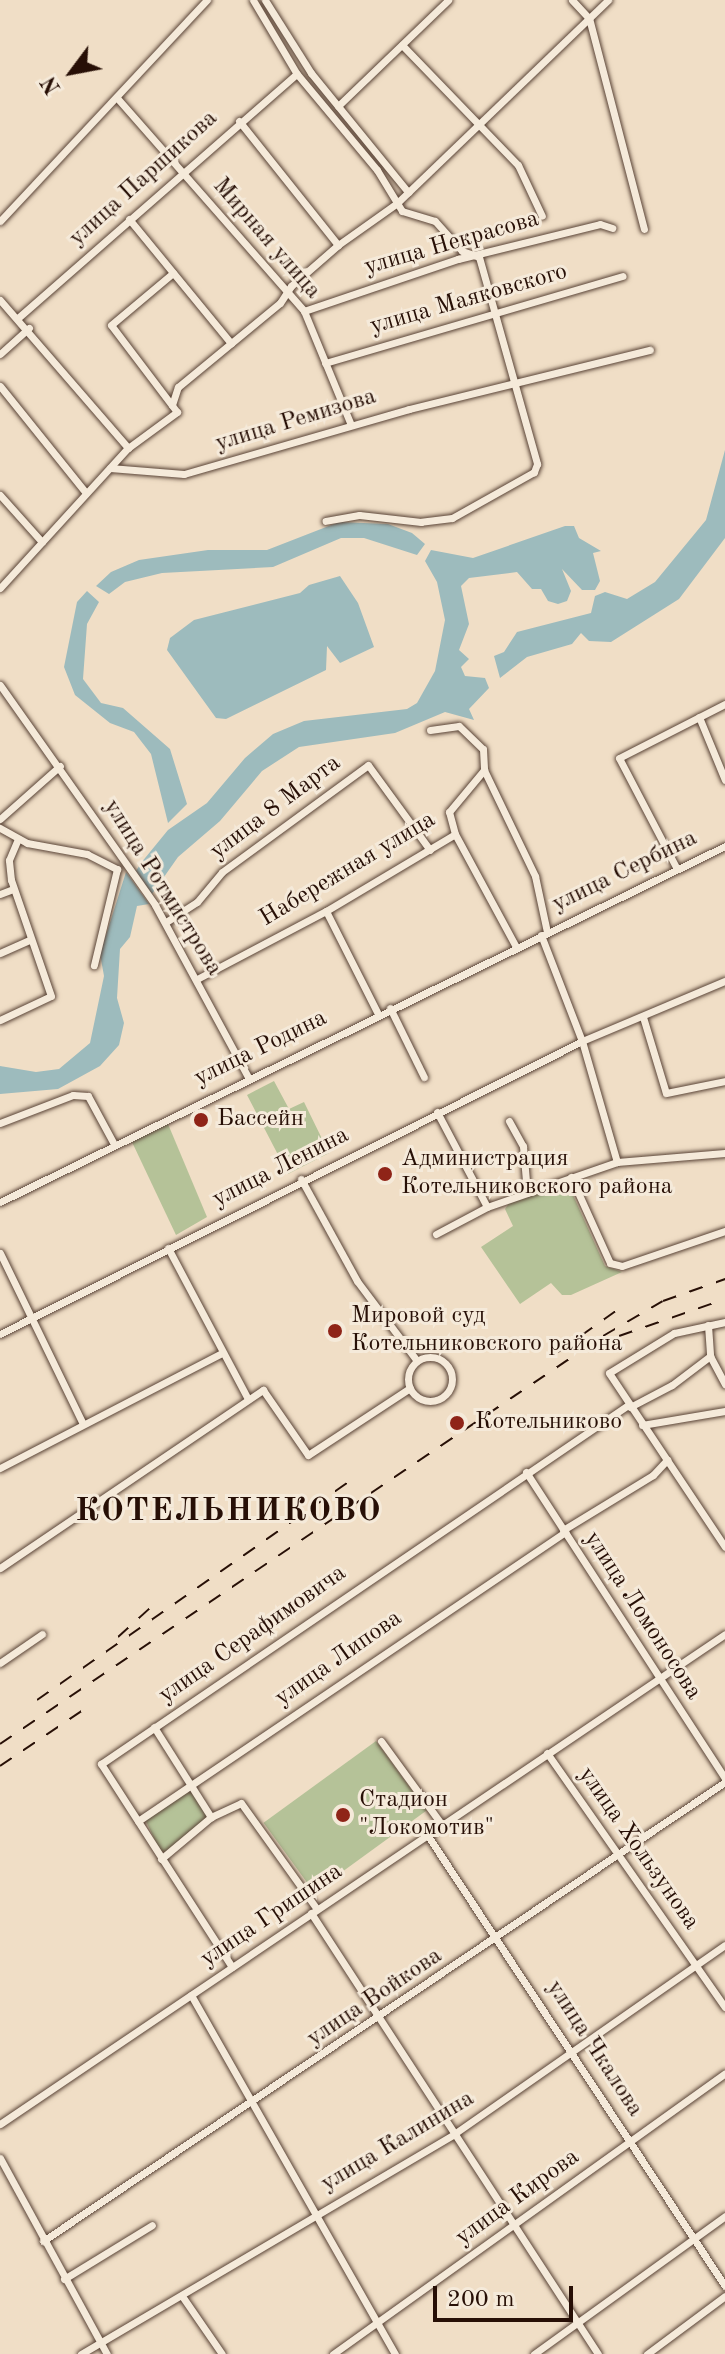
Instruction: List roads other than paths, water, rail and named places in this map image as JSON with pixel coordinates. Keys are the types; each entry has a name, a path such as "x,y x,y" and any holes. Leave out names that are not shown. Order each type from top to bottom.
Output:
{"street":[{"path":"0,221 118,99 207,0"},
{"path":"253,0 297,74 377,170 397,203 408,215 435,221 462,251 479,257 536,460 534,472 452,518 421,522 359,515 326,521"},
{"path":"265,0 338,106 408,192"},
{"path":"338,106 448,0"},
{"path":"572,0 589,18 644,229"},
{"path":"172,405 178,387 338,245 397,203 608,0"},
{"path":"402,45 518,165 542,216"},
{"name":"улица Паршикова","path":"19,317 239,121 297,74"},
{"name":"Мирная улица","path":"118,99 304,311 351,425"},
{"path":"239,121 338,245"},
{"path":"129,219 231,343"},
{"name":"улица Некрасова","path":"304,311 441,264 479,257 600,224 612,228"},
{"path":"0,588 128,448 177,412 111,325 173,273"},
{"name":"улица Маяковского","path":"325,363 623,276"},
{"path":"0,300 29,328 128,448"},
{"path":"0,354 29,328"},
{"name":"улица Ремизова","path":"110,468 184,474 351,425 650,350"},
{"path":"0,386 86,493"},
{"path":"0,495 42,542"},
{"name":"улица Ротмистрова","path":"0,685 60,766 166,922 248,1077"},
{"path":"677,869 619,758 725,704"},
{"path":"699,717 725,780"},
{"path":"430,730 465,729 483,749 484,770 535,876 544,933 582,1041 617,1162"},
{"name":"улица 8 Марта","path":"166,922 197,902 222,872 368,765 430,850"},
{"path":"0,819 60,766"},
{"name":"Набережная улица","path":"197,979 326,911 455,834 449,812 484,770"},
{"path":"0,828 18,839 87,854 117,869 94,965"},
{"path":"455,834 516,947"},
{"path":"0,1020 51,996 13,889 9,860 18,839"},
{"name":"улица Сербина","path":"544,933 725,846"},
{"path":"0,894 13,889"},
{"path":"326,911 378,1014"},
{"name":"улица Родина","path":"0,1202 544,933"},
{"path":"0,953 29,940"},
{"name":"улица Ленина","path":"0,1334 301,1179 582,1041 725,981"},
{"path":"390,1008 424,1077"},
{"path":"643,1017 666,1093 725,1081"},
{"path":"0,1123 73,1095 88,1096 114,1144"},
{"path":"437,1112 487,1207"},
{"path":"509,1121 523,1146 527,1193"},
{"path":"436,1234 487,1207 617,1162 725,1153"},
{"path":"571,1177 610,1263 622,1266 725,1231"},
{"path":"301,1179 357,1281 417,1361"},
{"path":"168,1248 220,1354 248,1399"},
{"path":"0,1253 83,1424"},
{"path":"725,1322 670,1335 609,1373 725,1547"},
{"path":"708,1325 710,1356 725,1384"},
{"path":"0,1468 220,1354"},
{"name":"улица Серафимовича","path":"232,1967 101,1764 526,1472 629,1406 672,1385 710,1356"},
{"path":"410,1388 431,1401 445,1396 452,1383 442,1360 417,1361"},
{"path":"410,1388 410,1372 417,1361"},
{"path":"0,1568 263,1390 308,1455 410,1388"},
{"path":"642,1425 725,1411"},
{"name":"улица Липова","path":"138,1821 564,1531 653,1475 667,1460"},
{"name":"улица Ломоносова","path":"526,1472 725,1781"},
{"path":"0,1663 42,1634"},
{"name":"улица Гришина","path":"0,2124 725,1634"},
{"path":"154,1727 193,1783 211,1817"},
{"path":"381,1741 442,1825"},
{"name":"улица Хользунова","path":"547,1753 725,2007"},
{"name":"улица Войкова","path":"43,2241 498,1939 725,1781"},
{"path":"161,1859 211,1817 235,1802 247,1808 512,2227 598,2354"},
{"name":"улица Чкалова","path":"428,1836 725,2286"},
{"name":"улица Калинина","path":"81,2354 454,2134 725,1945"},
{"path":"191,1995 255,2102 395,2354"},
{"name":"улица Кирова","path":"333,2354 725,2073"},
{"path":"0,2158 107,2354"},
{"path":"534,2354 575,2321 725,2216"},
{"path":"64,2279 152,2225"},
{"path":"182,2296 222,2354"},
{"path":"647,2354 725,2296"}],"water":[{"path":"725,450 725,538 679,599 611,642 589,641 581,633 572,644 527,657 500,678 494,656 504,652 517,632 591,613 595,596 605,592 627,599 655,582 706,520"},
{"path":"339,522 388,524 412,533 425,544 417,555 364,538 341,538 273,567 162,573 125,582 109,594 96,586 111,572 139,560 208,550 267,550"},
{"path":"565,526 574,526 579,538 601,551 593,553 600,581 595,590 582,590 562,569 571,591 567,601 558,604 548,601 541,589 532,589 517,572 469,578 461,586 469,624 459,650 469,659 461,667 465,676 485,678 489,688 469,709 474,720 445,712 395,733 299,747 262,771 220,821 178,857 152,894 136,871 141,863 168,830 207,803 245,758 273,734 304,721 407,709 417,703 435,671 445,620 437,582 425,561 431,550 473,558"},
{"path":"340,576 358,603 374,647 340,663 327,646 326,670 226,719 216,718 167,650 170,638 194,620 300,593 309,585"},
{"path":"87,591 99,602 87,624 83,679 101,703 123,708 170,749 187,804 168,823 151,754 134,732 110,723 75,695 64,667 77,602"},
{"path":"126,872 149,904 137,906 130,937 120,949 117,998 124,1023 119,1045 100,1066 58,1089 0,1094 0,1066 36,1072 59,1069 90,1043 104,976 100,954"}],"railway":[{"path":"0,1744 603,1336 663,1301 725,1279"},
{"path":"619,1336 725,1299"},
{"path":"558,1352 620,1308"},
{"path":"37,1700 357,1476"},
{"path":"118,1637 150,1608"},
{"path":"0,1766 86,1708"}],"place":[{"name":"Бассейн","path":"201,1120"},
{"name":"Администрация Котельниковского района","path":"385,1174"},
{"name":"Мировой суд Котельниковского района","path":"335,1331"},
{"name":"Котельниково","path":"457,1423"},
{"name":"Стадион \"Локомотив\"","path":"343,1815"}],"district":[{"name":"КОТЕЛЬНИКОВО","path":"229,1512"}]}
